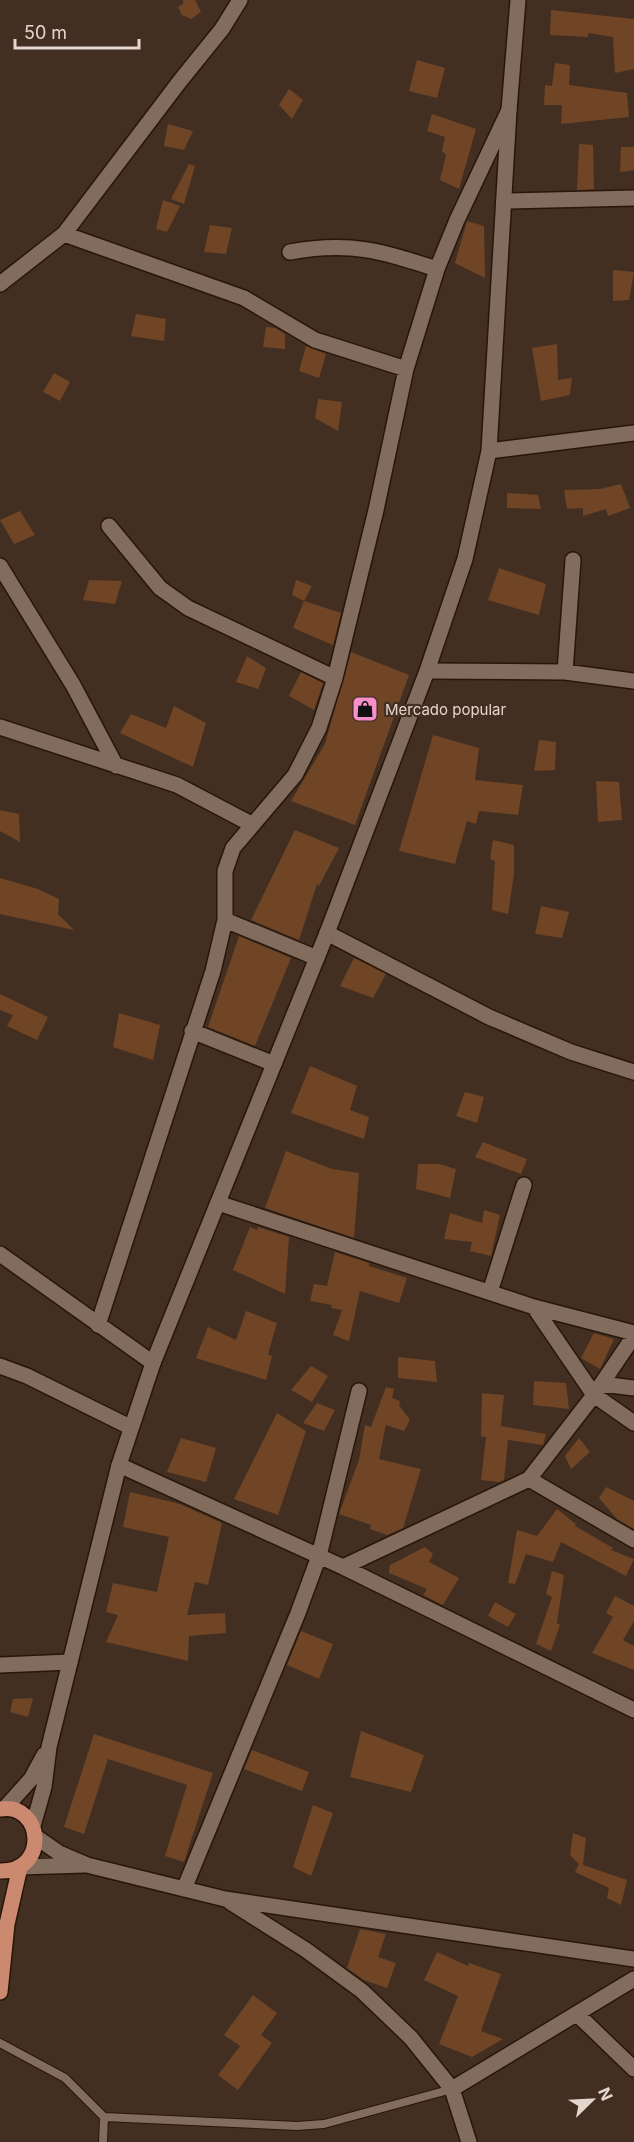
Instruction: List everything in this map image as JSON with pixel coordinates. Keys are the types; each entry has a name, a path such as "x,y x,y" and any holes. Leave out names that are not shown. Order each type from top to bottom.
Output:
{"main road":[{"path":"0,1992 7,1924 20,1867 34,1849 34,1832 21,1813 2,1809"},
{"path":"0,1870 20,1867"}],"street":[{"path":"0,284 64,234 222,29 240,0"},
{"path":"518,0 509,110 489,451 465,559 427,671 327,933 153,1363 130,1427 49,1747 44,1787 34,1832 59,1853 87,1865 225,1899 634,1959"},
{"path":"98,1325 213,971 225,920 225,871 233,848 251,824 271,806 295,774 319,728 335,678 379,498 406,369 437,269 457,220 509,110"},
{"path":"504,201 634,198"},
{"path":"64,234 244,298 315,340 406,369"},
{"path":"290,252 334,246 360,247 437,269"},
{"path":"489,451 634,433"},
{"path":"109,526 160,588 188,608 335,678"},
{"path":"565,672 573,560"},
{"path":"0,566 74,685 116,766"},
{"path":"427,671 565,672 634,681"},
{"path":"0,727 177,785 251,824"},
{"path":"225,920 317,958"},
{"path":"327,933 489,1017 571,1052 634,1072"},
{"path":"192,1031 274,1064"},
{"path":"490,1292 524,1185"},
{"path":"218,1203 534,1307 634,1335 598,1390 529,1479 343,1567"},
{"path":"0,1254 153,1363"},
{"path":"534,1307 598,1390 634,1423"},
{"path":"0,1366 27,1376 130,1427"},
{"path":"598,1390 634,1388"},
{"path":"184,1889 298,1613 319,1556 359,1391"},
{"path":"119,1465 343,1567 634,1710"},
{"path":"529,1479 634,1540"},
{"path":"0,1665 70,1662"},
{"path":"2,1809 31,1779 49,1747"},
{"path":"20,1867 87,1865"},
{"path":"225,1899 306,1950 362,1991 411,2038 452,2090 469,2142"},
{"path":"452,2090 634,1979"},
{"path":"577,2014 634,2069"}],"lane":[{"path":"0,2043 65,2078 104,2117 297,2126 324,2124 452,2090"},
{"path":"103,2142 104,2117"}],"building":[{"path":"183,0 195,0 201,12 191,19 182,15 178,7 183,4"},
{"path":"551,10 634,19 634,69 615,73 613,37 588,33 588,37 550,35"},
{"path":"417,60 445,68 437,98 409,91"},
{"path":"555,63 570,65 569,85 627,93 629,117 561,124 562,105 544,105 545,85 552,86"},
{"path":"289,89 303,100 292,119 279,105"},
{"path":"432,114 476,129 459,189 440,180 446,155 442,151 445,137 427,131"},
{"path":"168,124 193,131 184,150 164,146"},
{"path":"579,144 593,145 594,189 577,190"},
{"path":"621,147 634,147 634,170 620,172"},
{"path":"189,164 195,166 184,204 171,199"},
{"path":"163,200 180,206 167,232 156,229"},
{"path":"467,221 484,226 485,278 455,263"},
{"path":"210,225 232,228 226,254 204,252"},
{"path":"613,270 634,272 629,300 613,301"},
{"path":"136,314 166,319 164,341 131,336"},
{"path":"266,327 275,328 285,334 285,349 263,347"},
{"path":"557,344 558,380 572,378 570,395 541,401 532,348"},
{"path":"306,346 326,354 319,378 299,371"},
{"path":"54,373 70,382 60,401 43,392"},
{"path":"318,399 342,402 338,431 315,418"},
{"path":"621,484 630,508 608,516 606,509 583,516 583,508 567,509 564,490 600,489"},
{"path":"507,493 538,495 541,509 507,508"},
{"path":"20,511 35,535 14,544 0,520"},
{"path":"499,568 546,584 539,615 488,600"},
{"path":"89,580 122,581 115,604 83,600"},
{"path":"296,580 312,586 304,601 292,595"},
{"path":"304,601 341,613 333,645 293,628"},
{"name":"Mercado popular","path":"351,652 409,675 355,825 291,801 325,744"},
{"path":"247,656 266,668 258,689 236,682"},
{"path":"301,672 323,683 314,710 289,696"},
{"path":"174,706 206,723 193,767 120,733 131,714 166,728"},
{"path":"433,735 479,748 475,780 523,785 518,815 479,811 476,824 467,821 455,864 399,851"},
{"path":"539,740 556,742 555,770 534,771"},
{"path":"596,781 619,782 622,820 598,822"},
{"path":"0,810 19,814 20,842 0,831"},
{"path":"295,830 339,848 319,886 317,884 299,940 251,920"},
{"path":"493,840 514,845 514,874 508,914 492,910 495,861 490,859"},
{"path":"0,878 38,889 59,899 58,914 74,930 0,914"},
{"path":"541,906 569,912 562,938 535,934"},
{"path":"239,936 291,958 255,1046 208,1027"},
{"path":"354,958 386,974 373,998 340,986"},
{"path":"0,994 48,1017 37,1040 7,1026 13,1015 0,1010"},
{"path":"119,1013 160,1025 153,1060 113,1047"},
{"path":"310,1066 357,1086 350,1110 369,1117 364,1139 291,1113"},
{"path":"465,1092 484,1097 477,1123 456,1116"},
{"path":"483,1142 527,1159 521,1174 475,1157"},
{"path":"286,1151 332,1169 359,1173 354,1238 265,1208"},
{"path":"418,1164 439,1164 456,1169 450,1198 416,1189"},
{"path":"484,1210 500,1215 491,1256 470,1251 472,1242 444,1239 450,1213 482,1223"},
{"path":"250,1227 257,1230 258,1227 289,1237 285,1294 233,1270"},
{"path":"335,1252 407,1278 399,1303 360,1291 349,1341 333,1335 342,1310 331,1308 332,1305 310,1301 314,1284 327,1286"},
{"path":"246,1311 277,1323 268,1354 272,1356 266,1380 196,1358 208,1327 236,1340"},
{"path":"594,1333 614,1339 600,1369 581,1358"},
{"path":"398,1357 435,1361 437,1382 398,1378"},
{"path":"311,1366 328,1376 312,1402 291,1390"},
{"path":"534,1381 566,1383 569,1409 533,1405"},
{"path":"386,1387 394,1389 392,1398 400,1401 399,1405 410,1420 404,1431 386,1425 379,1459 421,1469 403,1528 387,1535 370,1529 371,1525 339,1514 359,1460 365,1425 371,1427"},
{"path":"482,1393 504,1395 501,1426 546,1434 543,1445 508,1440 504,1480 499,1482 481,1480 486,1437 481,1436"},
{"path":"317,1403 335,1410 324,1431 303,1423"},
{"path":"277,1413 306,1431 278,1515 234,1499"},
{"path":"181,1438 216,1448 206,1482 167,1472"},
{"path":"579,1438 590,1452 571,1469 565,1456"},
{"path":"606,1487 634,1501 634,1529 617,1519 599,1498"},
{"path":"130,1492 180,1504 222,1523 208,1585 195,1582 187,1615 225,1613 226,1633 189,1636 188,1661 106,1642 118,1615 106,1612 113,1583 157,1592 169,1537 123,1527"},
{"path":"557,1509 576,1524 575,1526 613,1548 611,1550 634,1559 626,1576 561,1542 553,1562 526,1554 515,1584 508,1583 517,1530 537,1536"},
{"path":"425,1547 433,1554 429,1562 459,1578 443,1605 423,1595 427,1589 389,1573 390,1565"},
{"path":"552,1571 564,1575 557,1623 560,1625 551,1651 536,1644 552,1597 546,1594"},
{"path":"615,1596 634,1606 634,1621 623,1640 634,1646 634,1670 592,1653 613,1617 606,1613"},
{"path":"495,1602 516,1614 508,1627 488,1616"},
{"path":"301,1631 333,1644 319,1679 287,1665"},
{"path":"33,1698 28,1717 10,1712 13,1699"},
{"path":"361,1731 424,1755 411,1792 350,1777"},
{"path":"94,1734 213,1773 184,1862 165,1856 187,1785 108,1759 84,1834 64,1827"},
{"path":"252,1750 309,1772 302,1791 244,1769"},
{"path":"313,1805 333,1813 311,1876 293,1867"},
{"path":"573,1833 586,1838 583,1865 627,1880 621,1905 607,1898 609,1888 575,1872 579,1864 570,1855"},
{"path":"360,1929 386,1934 378,1957 396,1963 387,1988 364,1980 347,1968"},
{"path":"437,1952 468,1966 469,1963 501,1974 481,2031 503,2039 472,2057 439,2044 458,1996 424,1980"},
{"path":"253,1995 277,2013 261,2035 272,2043 238,2090 218,2075 240,2046 224,2035"}],"place":[{"name":"Mercado popular","path":"365,709"}]}
